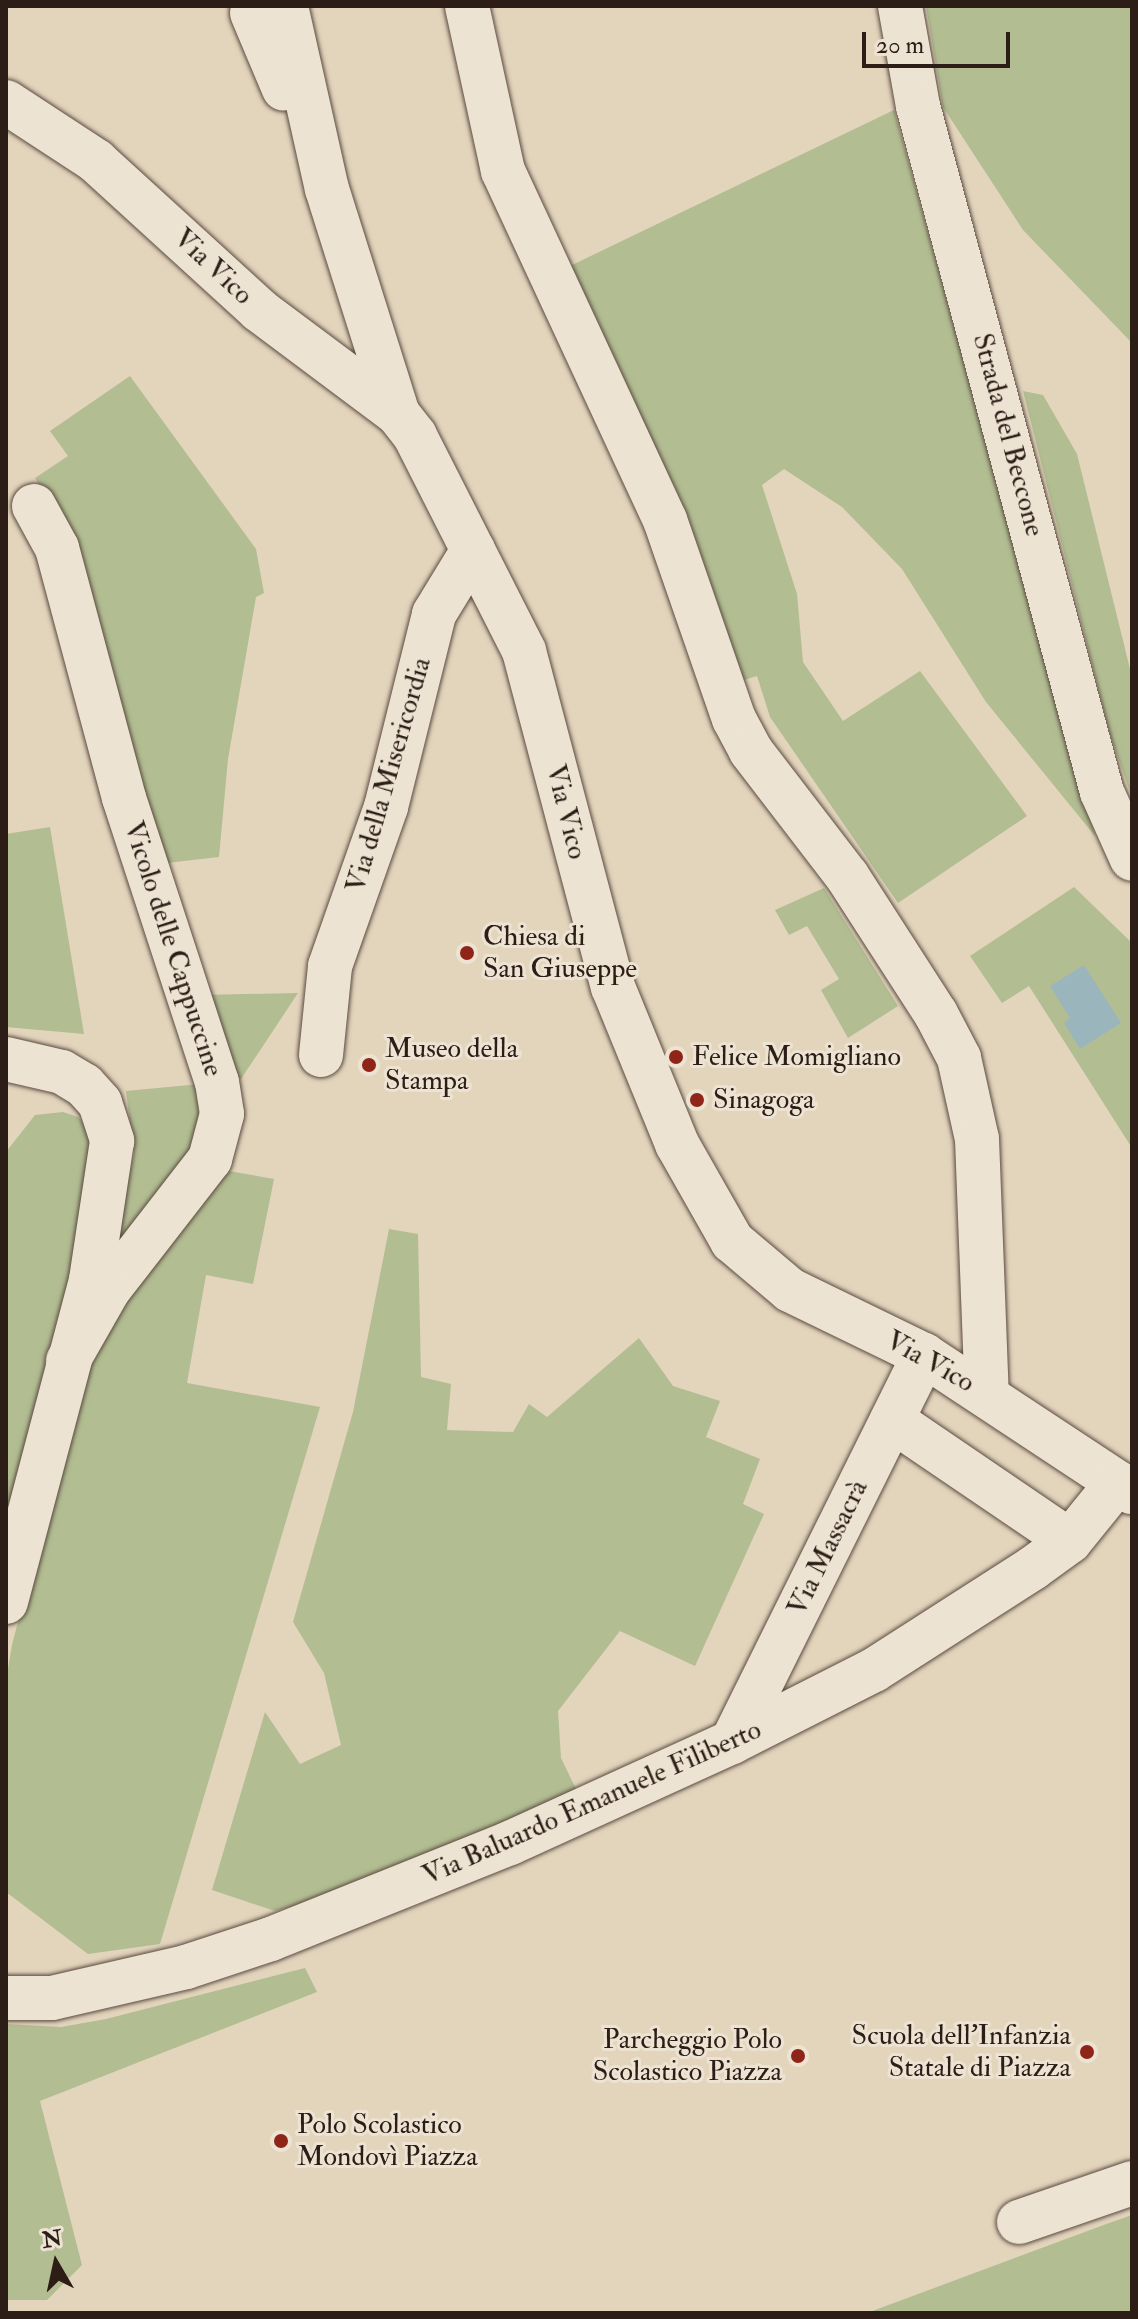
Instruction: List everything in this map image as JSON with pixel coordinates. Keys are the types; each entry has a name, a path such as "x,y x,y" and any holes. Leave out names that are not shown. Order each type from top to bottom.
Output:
{"street":[{"path":"467,6 503,171 665,520 734,719 751,751 847,876 936,1014 959,1058 977,1139 987,1394"},
{"name":"Strada del Beccone","path":"900,6 918,106 1102,792 1132,859"},
{"path":"269,10 398,414"},
{"name":"Via Vico","path":"6,102 96,161 259,310 398,414 421,448 533,676 613,987 705,1200 732,1241 769,1276 827,1310 924,1355 1125,1487"},
{"name":"Vicolo delle Cappuccine","path":"34,506 57,548 124,798 217,1082 222,1114 210,1159 109,1289 68,1361"},
{"name":"Via della Misericordia","path":"321,1055 330,966 386,807 434,614 473,550"},
{"path":"6,1059 46,1067 78,1081 100,1103 110,1127 111,1155 91,1280 6,1602"},
{"name":"Via Massacrà","path":"732,1742 924,1355"},
{"path":"892,1420 1070,1541"},
{"name":"Via Baluardo Emanuele Filiberto","path":"6,1998 52,1998 186,1967 271,1939 510,1843 732,1742 874,1670 1070,1541 1125,1487"},
{"path":"1019,2222 1132,2183"}],"green space":[{"path":"926,6 1132,6 1132,343 1023,230 943,107"},
{"path":"894,110 1095,836 986,702 902,569 842,507 784,469 762,485 797,594 803,662 843,721 920,671 1027,816 898,903 770,717 757,676 744,680 686,512 570,266"},
{"path":"130,376 256,549 264,593 256,597 228,759 219,857 158,864 70,541 35,478 68,456 50,431"},
{"path":"1023,391 1043,395 1077,454 1132,677 1132,798 1110,734"},
{"path":"50,827 84,1034 6,1027 6,834"},
{"path":"1074,887 1132,943 1132,1148 1029,986 1002,1003 970,956"},
{"path":"824,888 898,1006 848,1038 821,990 839,979 807,926 789,935 775,910"},
{"path":"298,993 241,1079 225,1071 200,995"},
{"path":"200,1084 202,1103 193,1146 109,1264 134,1154 126,1091"},
{"path":"63,1112 78,1117 91,1132 71,1277 6,1530 6,1152 35,1115"},
{"path":"223,1170 274,1179 253,1284 206,1275 187,1383 320,1407 160,1944 88,1954 6,1892 6,1681 12,1645 84,1365 119,1302"},
{"path":"389,1229 418,1234 421,1377 451,1384 447,1430 513,1432 529,1404 547,1417 639,1338 673,1386 720,1401 706,1437 760,1459 743,1504 764,1514 695,1666 620,1631 558,1711 561,1758 577,1791 325,1897 275,1911 212,1890 265,1712 300,1764 341,1745 324,1673 293,1622 353,1412"},
{"path":"305,1968 317,1992 40,2101 82,2265 47,2300 6,2300 6,2024 61,2027 106,2019"},
{"path":"1132,2215 1132,2313 867,2313 1109,2223"}],"water":[{"path":"1084,965 1121,1023 1080,1049 1064,1023 1070,1018 1050,986"}],"place":[{"name":"Chiesa di San Giuseppe","path":"467,953"},
{"name":"Felice Momigliano","path":"676,1057"},
{"name":"Museo della Stampa","path":"369,1065"},
{"name":"Sinagoga","path":"697,1100"},
{"name":"Scuola dell'Infanzia Statale di Piazza","path":"1087,2052"},
{"name":"Parcheggio Polo Scolastico Piazza","path":"798,2056"},
{"name":"Polo Scolastico Mondovì Piazza","path":"281,2141"}]}
